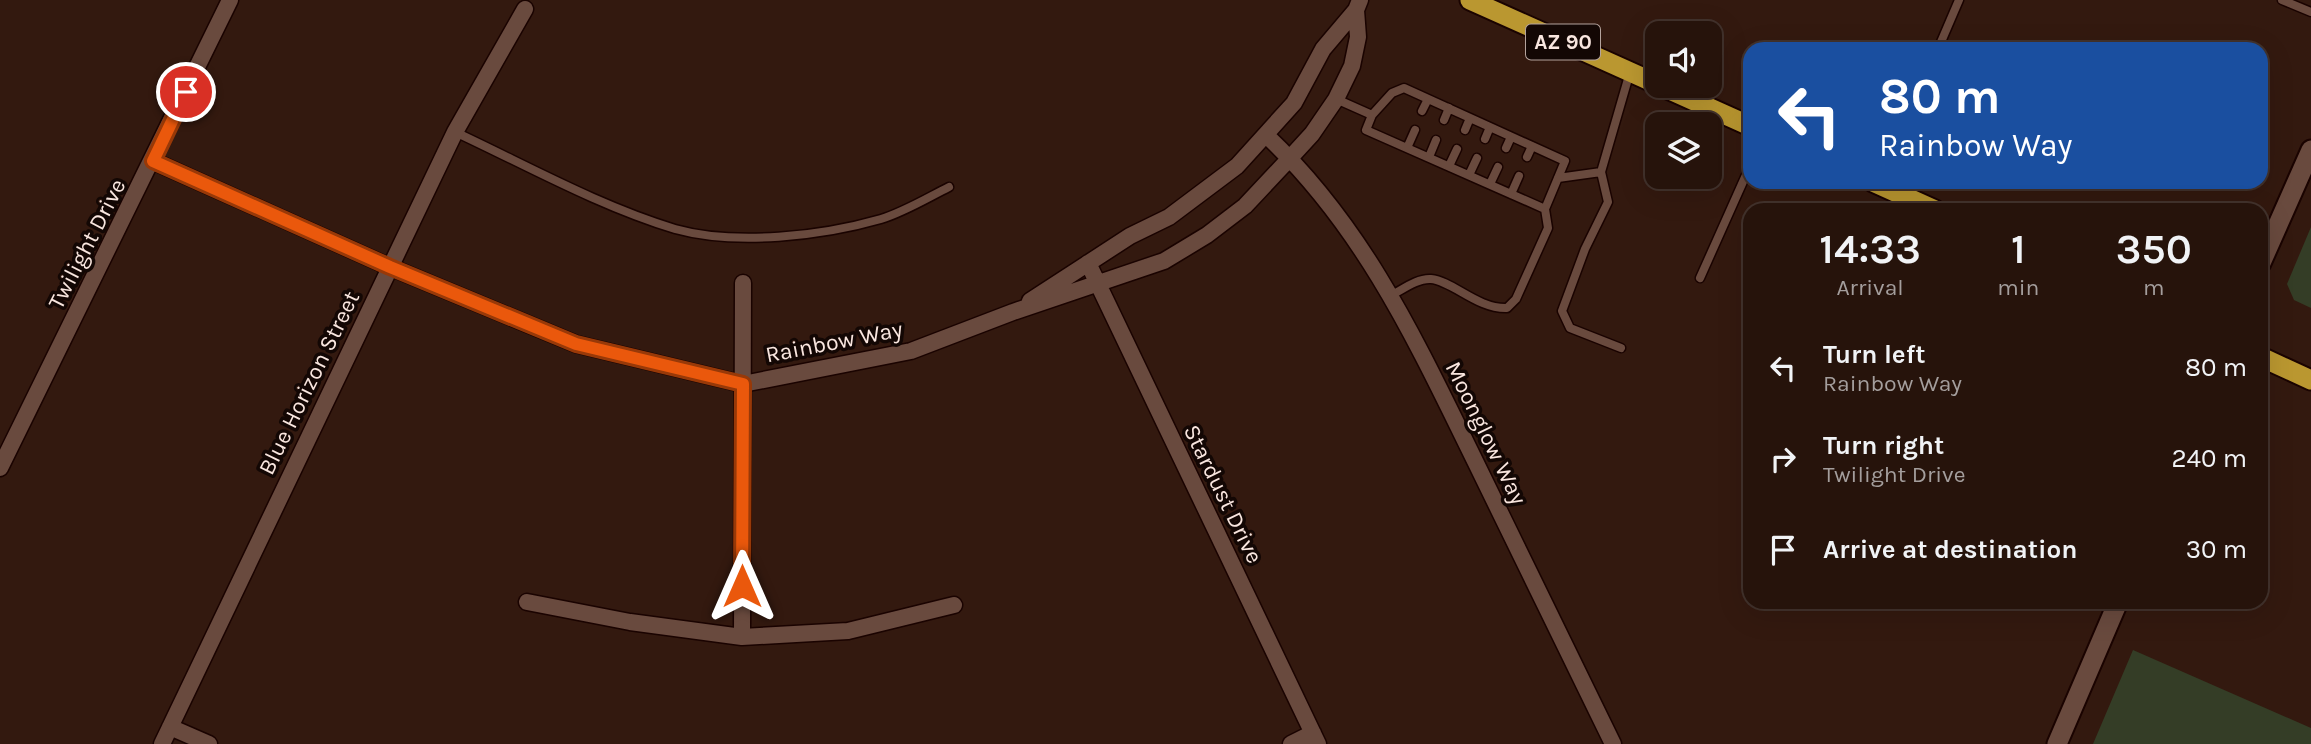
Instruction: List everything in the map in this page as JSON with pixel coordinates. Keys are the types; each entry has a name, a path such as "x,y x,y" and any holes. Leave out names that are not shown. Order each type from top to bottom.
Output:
{"highway":[{"name":"AZ 90","path":"1469,0 1645,79"},
{"name":"AZ 90","path":"1688,98 1743,123"},
{"path":"1891,189 1919,203"},
{"path":"2268,360 2311,380"}],"street":[{"name":"Twilight Drive","path":"0,468 230,0"},
{"name":"Rainbow Way","path":"153,161 390,267 576,344 743,384 911,351 1013,312 1164,261 1207,235 1245,206 1290,158 1336,99 1352,66 1358,37 1358,5"},
{"name":"Rainbow Way","path":"1013,312 1130,236 1169,218 1206,191 1266,136 1294,103 1323,48 1358,5"},
{"name":"Blue Horizon Street","path":"162,744 455,132 525,9"},
{"name":"Moonglow Way","path":"1266,136 1290,158 1356,237 1415,339 1613,744"},
{"path":"2268,247 2311,150"},
{"name":"Stardust Drive","path":"1088,263 1316,739"},
{"path":"742,637 743,283"},
{"path":"527,602 630,622 742,637 848,631 954,605"},
{"path":"2057,744 2112,609"},
{"path":"170,727 209,744"},
{"path":"1291,744 1316,739"}],"lane":[{"path":"1941,42 1959,0"},
{"path":"2282,0 2311,12"},
{"path":"1621,348 1570,328 1562,311 1585,250 1608,202 1601,172 1630,72"},
{"path":"1390,296 1415,283 1431,279 1494,308 1507,308 1516,299 1548,228 1545,209 1565,162 1404,88 1392,93 1372,115 1366,130 1545,209"},
{"path":"1336,99 1372,115"},
{"path":"1422,111 1428,99"},
{"path":"1444,120 1449,108"},
{"path":"1465,130 1470,118"},
{"path":"1485,139 1490,127"},
{"path":"1407,148 1415,130"},
{"path":"455,132 598,198 676,229 736,237 804,235 883,219 949,187"},
{"path":"1506,148 1511,137"},
{"path":"1429,157 1436,140"},
{"path":"1527,157 1532,146"},
{"path":"1449,166 1457,149"},
{"path":"1469,175 1477,158"},
{"path":"1490,184 1498,167"},
{"path":"1558,178 1601,172"},
{"path":"1511,194 1519,176"},
{"path":"1700,278 1743,182"}],"green space":[{"path":"2311,227 2311,308 2294,300 2287,284"},
{"path":"2133,650 2311,728 2311,744 2093,744"}],"route":[{"path":"186,92 153,161 390,267 576,344 743,384 742,586"}]}
